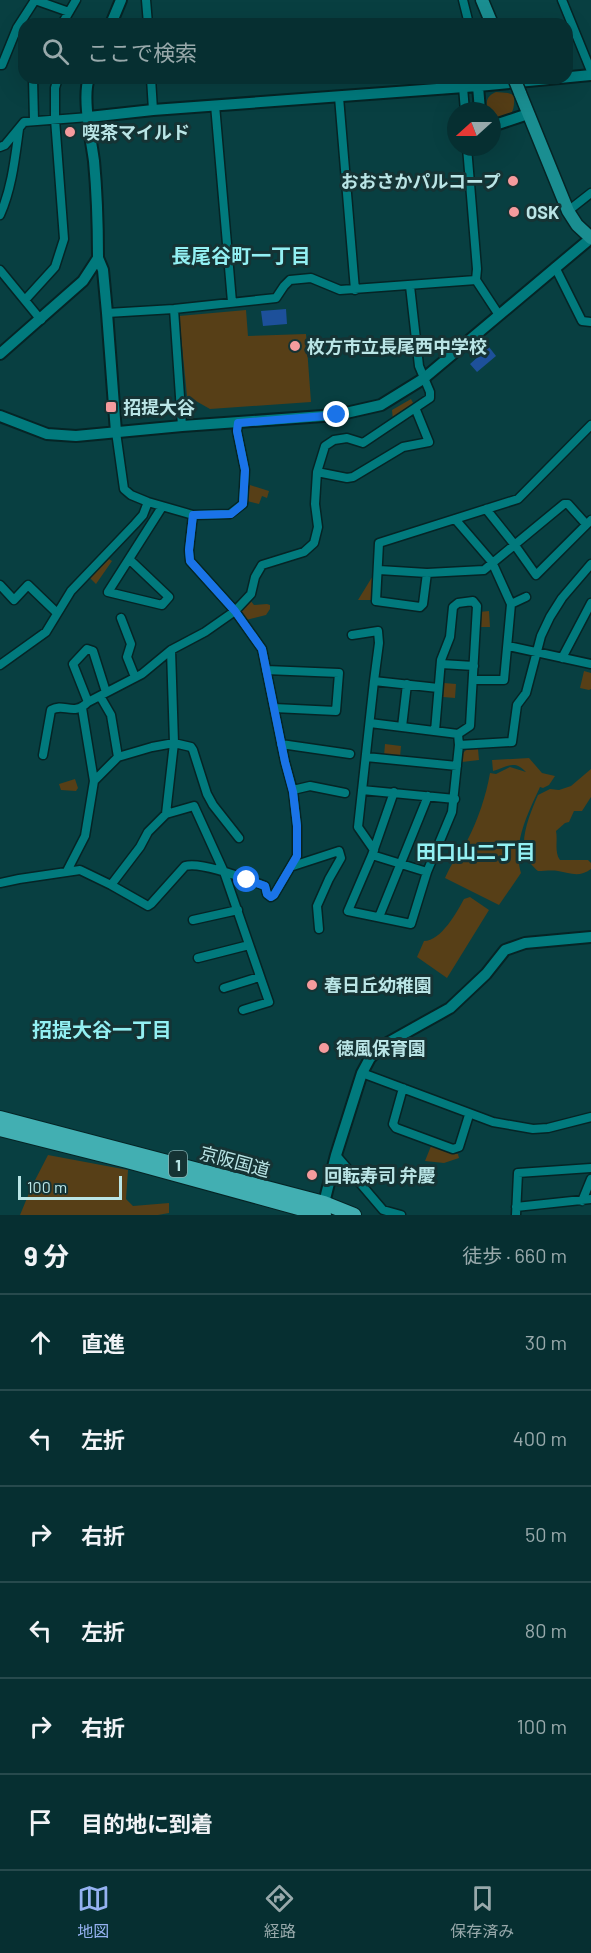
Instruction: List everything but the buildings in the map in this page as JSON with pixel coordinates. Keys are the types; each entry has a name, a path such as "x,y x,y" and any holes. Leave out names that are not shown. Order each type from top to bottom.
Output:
{"highway":[{"name":"京阪国道","path":"0,1118 324,1209"},
{"name":"京阪国道","path":"0,1129 354,1215"}],"main road":[{"path":"482,0 490,18"},
{"path":"516,84 568,211 591,238"}],"street":[{"path":"23,18 35,0 69,12"},
{"path":"66,18 76,0"},
{"path":"114,18 121,0"},
{"path":"146,0 148,18"},
{"path":"462,0 467,18"},
{"path":"562,0 569,18"},
{"path":"0,65 2,65 18,26"},
{"path":"573,27 591,70 573,72"},
{"path":"33,84 34,121"},
{"path":"25,300 55,267 64,239 55,119 56,84"},
{"path":"86,84 86,100 94,164 98,258 103,270 116,432 124,489 131,495 148,502 193,515 231,514 243,504 245,470 237,431 238,423"},
{"path":"151,84 153,110"},
{"path":"0,147 5,145 24,122 463,87 471,84"},
{"path":"477,84 479,102"},
{"path":"463,87 464,102"},
{"path":"339,97 355,290"},
{"path":"215,105 232,302"},
{"path":"501,125 528,114"},
{"path":"0,215 5,204 19,129"},
{"path":"468,156 476,280 498,315"},
{"path":"568,211 591,193"},
{"path":"0,416 47,434 76,436 337,415 381,405 423,379 591,238"},
{"path":"0,354 83,281 98,258"},
{"path":"555,267 582,321 591,322"},
{"path":"0,270 41,320"},
{"path":"107,313 174,309 276,298 291,280 311,278 340,290 476,280"},
{"path":"43,755 51,710 56,707 73,710 135,677 171,650 205,632 235,611 251,594 255,577 262,565 304,552 314,543 318,527 315,504 317,472 325,446 334,440 347,438 363,443 430,399 430,392 418,366 411,286"},
{"path":"174,309 182,426"},
{"path":"317,472 347,478 353,477 403,447 429,442 416,410"},
{"path":"427,573 423,604 420,607 376,601 379,543 518,499 591,425"},
{"path":"0,665 46,632 70,591 140,518 148,502"},
{"path":"379,570 427,573 484,570 492,562 514,544 564,504 568,504 588,522 536,575 514,544 486,509"},
{"path":"129,559 168,597 162,605 108,592 162,507"},
{"path":"0,883 80,870 147,906 185,866 192,864 265,886 267,894 271,897 293,866 297,856 297,826 293,790 262,649 235,611 190,561 193,515"},
{"path":"455,519 492,562 511,604 504,680 473,680"},
{"path":"459,745 512,742 517,705 526,693 536,652 550,617 562,598 591,564"},
{"path":"0,585 14,600 28,585 57,613"},
{"path":"511,604 526,597"},
{"path":"370,723 458,734 470,726 477,606 473,601 458,603 453,607 450,637 441,664 435,730"},
{"path":"562,658 591,603"},
{"path":"121,618 131,644 127,657 135,677"},
{"path":"352,635 378,632 379,643 358,827 373,852 428,872"},
{"path":"508,646 591,664"},
{"path":"66,871 85,836 94,781 85,705 73,664 87,650 93,651 103,694 111,715 118,757"},
{"path":"166,814 174,743 171,650"},
{"path":"441,664 474,666"},
{"path":"266,670 339,673 336,711 274,708"},
{"path":"374,681 438,688"},
{"path":"402,727 407,684"},
{"path":"393,792 373,852 348,911 411,924 428,872 453,812 458,734"},
{"path":"94,781 118,757 174,743 191,747 207,794 239,838"},
{"path":"282,744 350,754"},
{"path":"366,757 457,766"},
{"path":"293,790 310,786 345,793"},
{"path":"362,790 455,799"},
{"path":"379,918 428,796"},
{"path":"111,885 140,847 148,832 166,814 194,806 224,872 268,1002 243,1010"},
{"path":"293,866 339,852 341,858 317,906 319,929"},
{"path":"193,920 238,910"},
{"path":"324,1209 336,1155 362,1073 370,1058 382,1046 450,1008 486,974 505,950 525,943 591,937"},
{"path":"198,958 249,945"},
{"path":"224,987 259,977"},
{"path":"362,1073 469,1115 493,1122 533,1129 548,1128 591,1117"},
{"path":"403,1088 393,1124 396,1128 453,1149 459,1147 469,1115"},
{"path":"336,1155 383,1210 401,1215"},
{"path":"591,1168 518,1173 516,1211 586,1200 591,1179"}],"shaded area":[{"path":"496,92 514,95 514,107 508,117 501,118 501,102 487,102 490,95"},
{"path":"246,310 248,336 306,334 311,402 210,409 187,396 179,316"},
{"path":"411,399 415,407 393,421 392,410"},
{"path":"250,485 269,491 267,498 262,496 259,504 247,501"},
{"path":"109,559 112,561 96,584 90,578"},
{"path":"374,574 372,600 358,600"},
{"path":"250,600 254,605 270,605 266,615 246,620 239,611"},
{"path":"489,611 490,627 480,627 479,612"},
{"path":"584,671 591,673 591,689 589,690 580,688"},
{"path":"444,683 456,684 455,698 443,697"},
{"path":"385,744 401,746 400,757 384,756"},
{"path":"478,749 479,760 462,762 461,755 466,750"},
{"path":"529,758 542,773 555,776 549,785 540,787 531,807 518,851 521,873 499,905 445,878 475,825 490,773 496,774 510,767 526,772 514,765 493,771 492,760"},
{"path":"591,769 591,797 582,811 574,811 569,822 556,831 557,853 560,860 588,860 591,863 591,869 578,874 538,871 527,858 524,842 527,825 538,795 550,789 559,790 571,786"},
{"path":"75,779 78,788 76,791 61,790 59,784"},
{"path":"470,897 489,910 447,978 417,957 424,941 430,940 442,931 464,899"},
{"path":"431,1146 458,1154 459,1158 444,1163 425,1161"},
{"path":"48,1155 128,1170 126,1199 133,1206 169,1203 169,1213 158,1215 20,1215"}],"water":[{"path":"286,309 287,324 263,326 261,311"},
{"path":"489,347 496,356 477,372 470,364"}],"place":[{"name":"喫茶マイルド","path":"70,132"},
{"name":"おおさかパルコープ","path":"513,181"},
{"name":"OSK","path":"514,212"},
{"name":"枚方市立長尾西中学校","path":"295,346"},
{"name":"招提大谷","path":"111,407"},
{"name":"春日丘幼稚園","path":"312,985"},
{"name":"徳風保育園","path":"324,1048"},
{"name":"回転寿司 弁慶","path":"312,1175"}],"district":[{"name":"長尾谷町一丁目","path":"241,255"},
{"name":"田口山二丁目","path":"476,851"},
{"name":"招提大谷一丁目","path":"102,1029"}],"route":[{"path":"247,880 265,886 267,894 271,897 293,866 297,856 297,826 293,792 262,649 235,611 190,561 193,515 231,514 243,504 245,470 237,431 238,423 337,415"}]}
